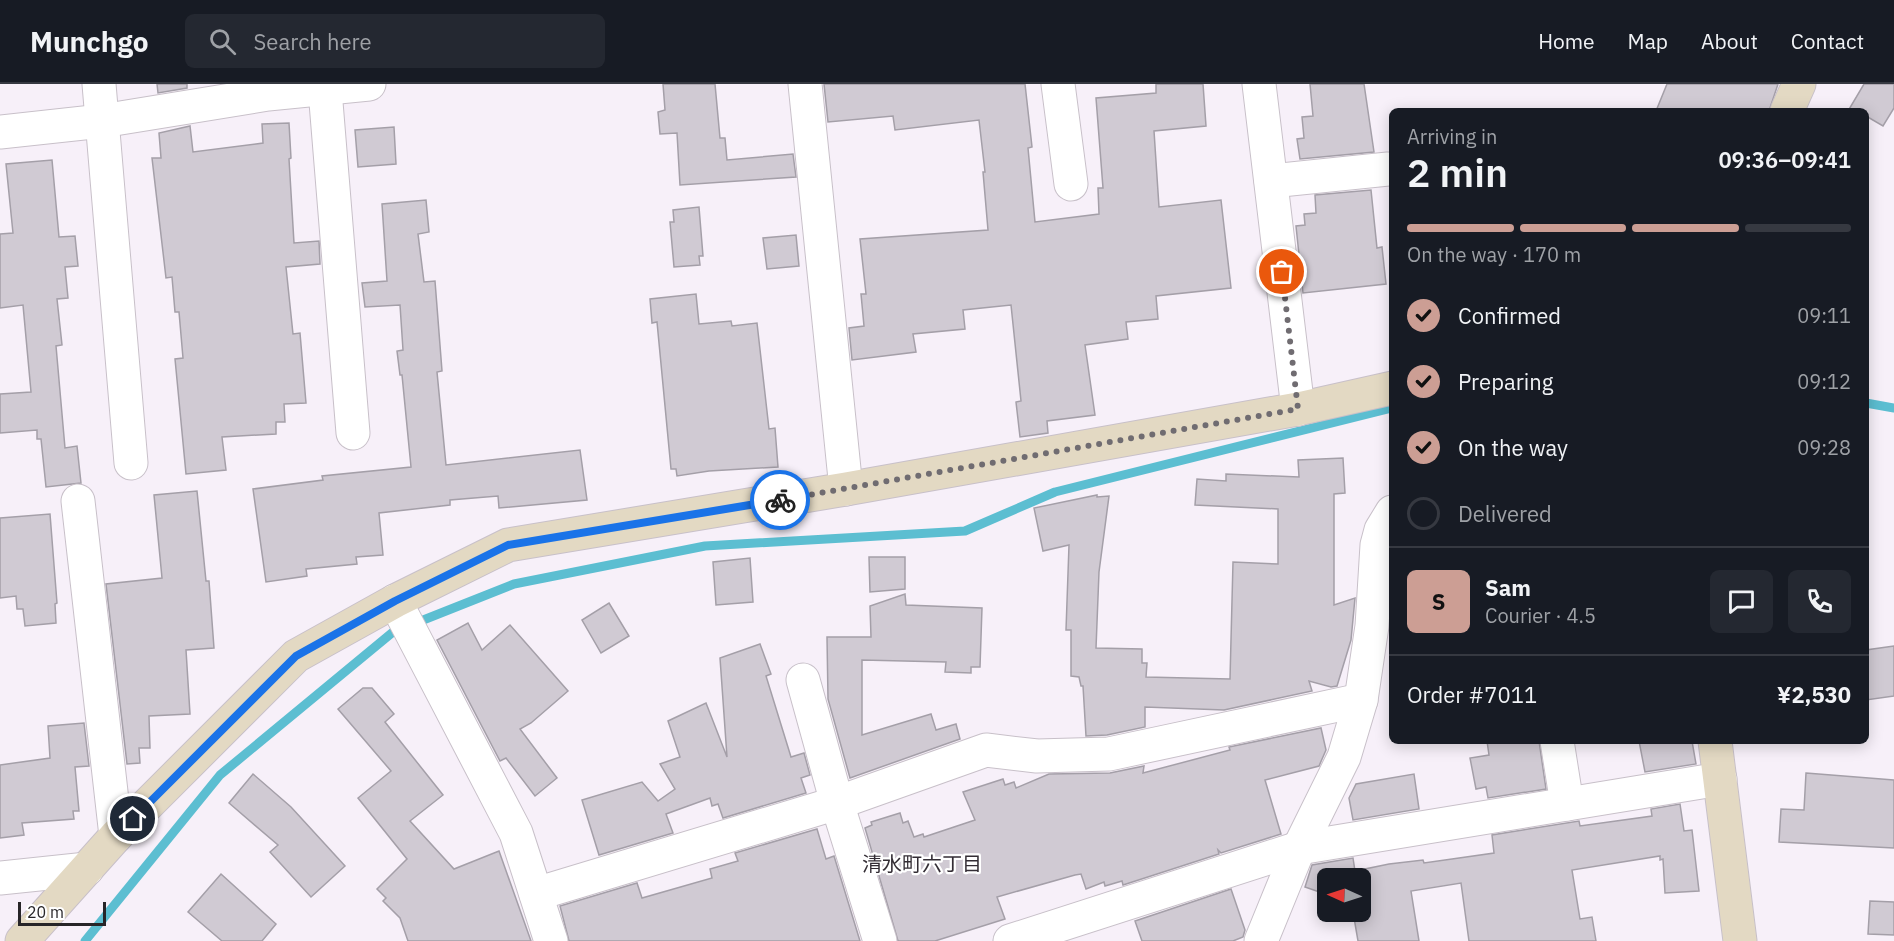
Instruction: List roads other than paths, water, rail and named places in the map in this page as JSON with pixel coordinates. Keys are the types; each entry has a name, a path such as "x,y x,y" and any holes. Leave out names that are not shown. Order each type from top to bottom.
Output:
{"street":[{"path":"99,84 131,463"},
{"path":"0,132 102,121 267,89 325,90 369,84"},
{"path":"805,84 846,489"},
{"path":"1058,84 1071,184"},
{"path":"1259,84 1298,409"},
{"path":"1788,108 1799,84"},
{"path":"325,90 353,433"},
{"path":"1271,181 1388,169"},
{"path":"22,941 116,836 296,656 395,601 508,545 846,489 1298,409 1389,389"},
{"path":"78,501 116,836"},
{"path":"1261,941 1299,848 1344,757 1361,700 1372,626 1377,545 1381,530 1389,517"},
{"path":"395,601 516,833 551,941"},
{"path":"803,680 837,803 880,941"},
{"path":"536,894 837,803 986,750 1037,756 1109,754 1361,700"},
{"path":"1557,744 1567,804"},
{"path":"1715,744 1740,941"},
{"path":"1010,941 1299,848 1720,779"},
{"path":"0,878 87,869"}],"waterway":[{"path":"1869,404 1894,408"},
{"path":"85,941 220,775 393,632 514,584 705,546 965,531 1055,492 1389,409"}],"district":[{"name":"清水町六丁目","path":"922,864"}]}
